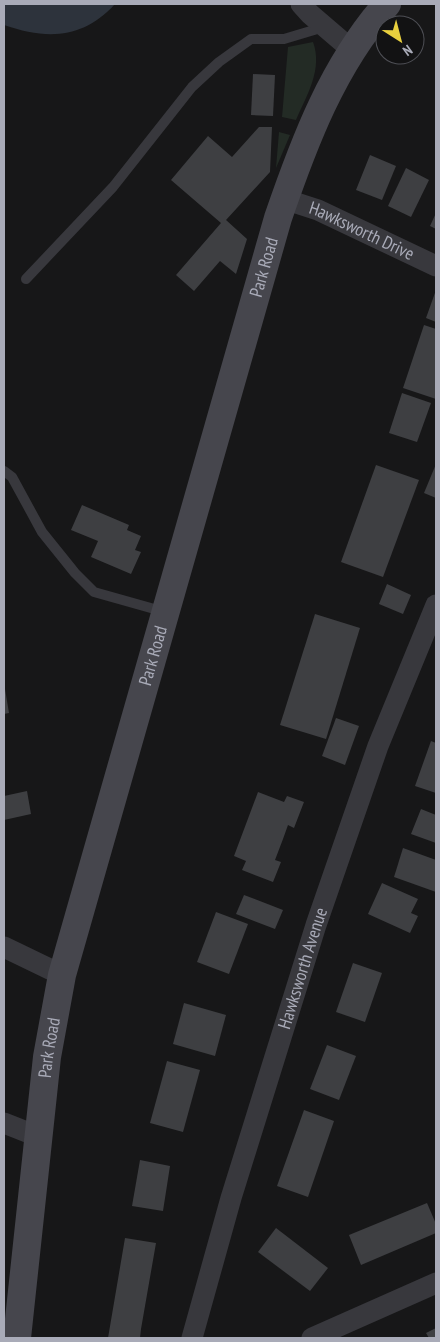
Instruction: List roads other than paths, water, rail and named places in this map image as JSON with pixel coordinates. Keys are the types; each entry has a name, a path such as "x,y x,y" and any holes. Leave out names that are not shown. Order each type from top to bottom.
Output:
{"main road":[{"name":"Park Road","path":"17,1338 37,1136 47,1057 62,975 284,199 321,108 352,50 387,4"}],"street":[{"path":"301,4 324,28 352,50"},
{"name":"Hawksworth Drive","path":"284,199 318,210 436,266"},
{"name":"Hawksworth Avenue","path":"192,1338 231,1198 316,925 378,746 436,605"},
{"path":"4,947 62,975"},
{"path":"4,1124 37,1136"},
{"path":"312,1338 436,1283"}],"lane":[{"path":"26,279 113,187 192,87 219,62 251,39 284,39 324,28"},
{"path":"4,471 12,477 42,532 75,573 94,592 166,612"}]}
